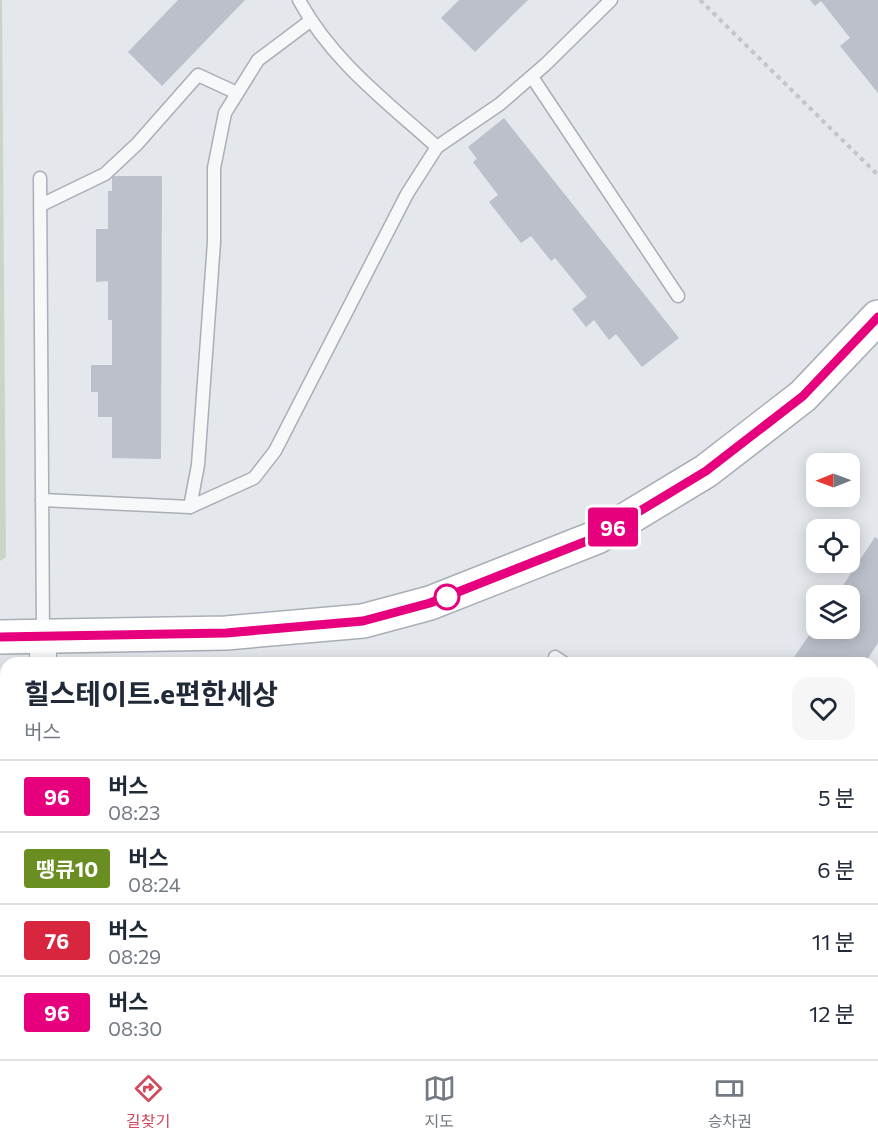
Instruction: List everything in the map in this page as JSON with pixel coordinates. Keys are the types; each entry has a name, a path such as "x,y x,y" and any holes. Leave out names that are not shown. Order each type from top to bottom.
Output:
{"street":[{"path":"0,637 43,650 363,621 430,603 597,537 706,471 803,396 878,317"}],"lane":[{"path":"299,0 310,21 349,69 437,147"},
{"path":"42,500 190,507 254,478 275,451 407,194 437,147 500,104 532,77 611,0"},
{"path":"190,507 198,465 214,242 214,168 225,112 258,60 310,21"},
{"path":"41,205 105,174 137,144 198,75 237,93"},
{"path":"532,77 678,296"},
{"path":"40,178 43,650"}],"path":[{"path":"700,0 878,175"}],"green space":[{"path":"0,0 2,0 6,557 0,561"}],"building":[{"path":"178,0 245,0 162,86 128,52"},
{"path":"459,0 528,0 475,52 441,18"},
{"path":"810,0 878,0 878,93 840,46 850,38 821,1 815,6"},
{"path":"504,118 679,338 642,367 616,334 609,340 594,320 586,327 572,309 587,297 555,258 551,261 531,236 521,243 489,202 498,195 473,162 477,159 468,147"},
{"path":"112,176 162,176 161,459 112,458 112,417 98,417 98,392 91,392 91,365 112,365 112,320 108,320 108,281 96,282 96,229 108,229 108,191 112,191"},
{"path":"875,537 878,539 878,643 869,657 794,657 806,639 860,639 860,585 843,585 851,573 860,573 860,560"}],"bus line":[{"name":"96","path":"0,637 226,633 363,621 430,603 597,537 706,471 803,396 878,317"}]}
